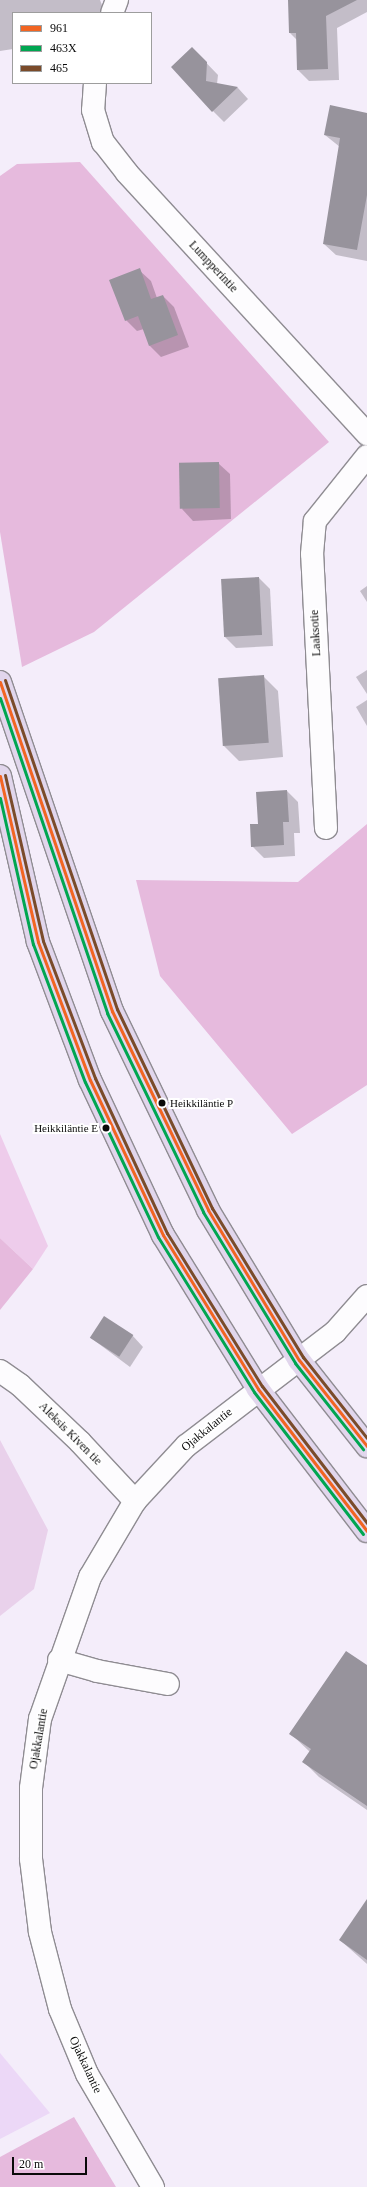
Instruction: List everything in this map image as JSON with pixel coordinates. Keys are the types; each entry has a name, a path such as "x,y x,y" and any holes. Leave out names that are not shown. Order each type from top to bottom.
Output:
{"main road":[{"path":"0,682 112,1011 208,1210 299,1360 367,1446"},
{"path":"0,776 38,942 90,1080 163,1235 258,1389 367,1531"}],"street":[{"path":"112,12 117,0"},
{"name":"Lumpperintie","path":"96,84 93,110 103,142 367,434"},
{"name":"Laaksotie","path":"326,828 312,554 314,534 316,521 367,456"},
{"name":"Ojakkalantie","path":"153,2187 87,2074 60,2009 40,1932 31,1859 31,1788 40,1719 59,1660 90,1577 135,1501 186,1446 258,1389 336,1332 367,1296"},
{"name":"Aleksis Kiven tie","path":"0,1371 58,1421 135,1501"},
{"path":"59,1660 97,1671 168,1684"}],"shaded area":[{"path":"80,162 329,442 94,632 22,667 0,532 0,176 17,164"},
{"path":"367,824 367,1085 292,1134 160,976 136,880 298,882"},
{"path":"0,1134 48,1246 33,1269 0,1238"},
{"path":"0,1238 33,1269 0,1310"},
{"path":"0,1440 48,1530 34,1589 0,1616"},
{"path":"0,2053 50,2113 0,2139"},
{"path":"74,2117 116,2187 0,2187 0,2157"}],"building":[{"path":"288,0 357,0 326,16 328,69 297,70 296,33 289,33"},
{"path":"192,47 207,62 206,81 238,87 212,112 171,67"},
{"path":"330,105 367,113 367,195 357,250 323,244 340,138 324,135"},
{"path":"140,268 151,299 163,295 178,335 149,346 138,316 125,321 109,280"},
{"path":"219,462 220,508 180,509 179,463"},
{"path":"259,577 262,635 224,637 221,579"},
{"path":"264,675 269,743 223,746 218,678"},
{"path":"287,790 289,822 283,822 284,845 251,847 250,824 258,824 256,792"},
{"path":"104,1316 133,1335 119,1357 90,1338"},
{"path":"346,1651 367,1665 367,1806 302,1762 311,1749 289,1734"},
{"path":"367,1899 367,1960 339,1940"}],"transit line":[{"name":"465","path":"5,680 117,1009 212,1208 303,1357 367,1438"},
{"name":"961","path":"0,682 112,1011 208,1210 299,1360 367,1446"},
{"name":"463X","path":"0,698 107,1013 203,1212 295,1363 363,1449"},
{"name":"465","path":"5,775 43,941 95,1078 167,1233 262,1386 367,1523"},
{"name":"961","path":"0,776 38,942 90,1080 163,1235 258,1389 367,1531"},
{"name":"463X","path":"0,798 33,944 85,1082 158,1237 254,1392 363,1534"}],"place":[{"name":"Heikkiläntie P","path":"162,1103"},
{"name":"Heikkiläntie E","path":"106,1128"}]}
